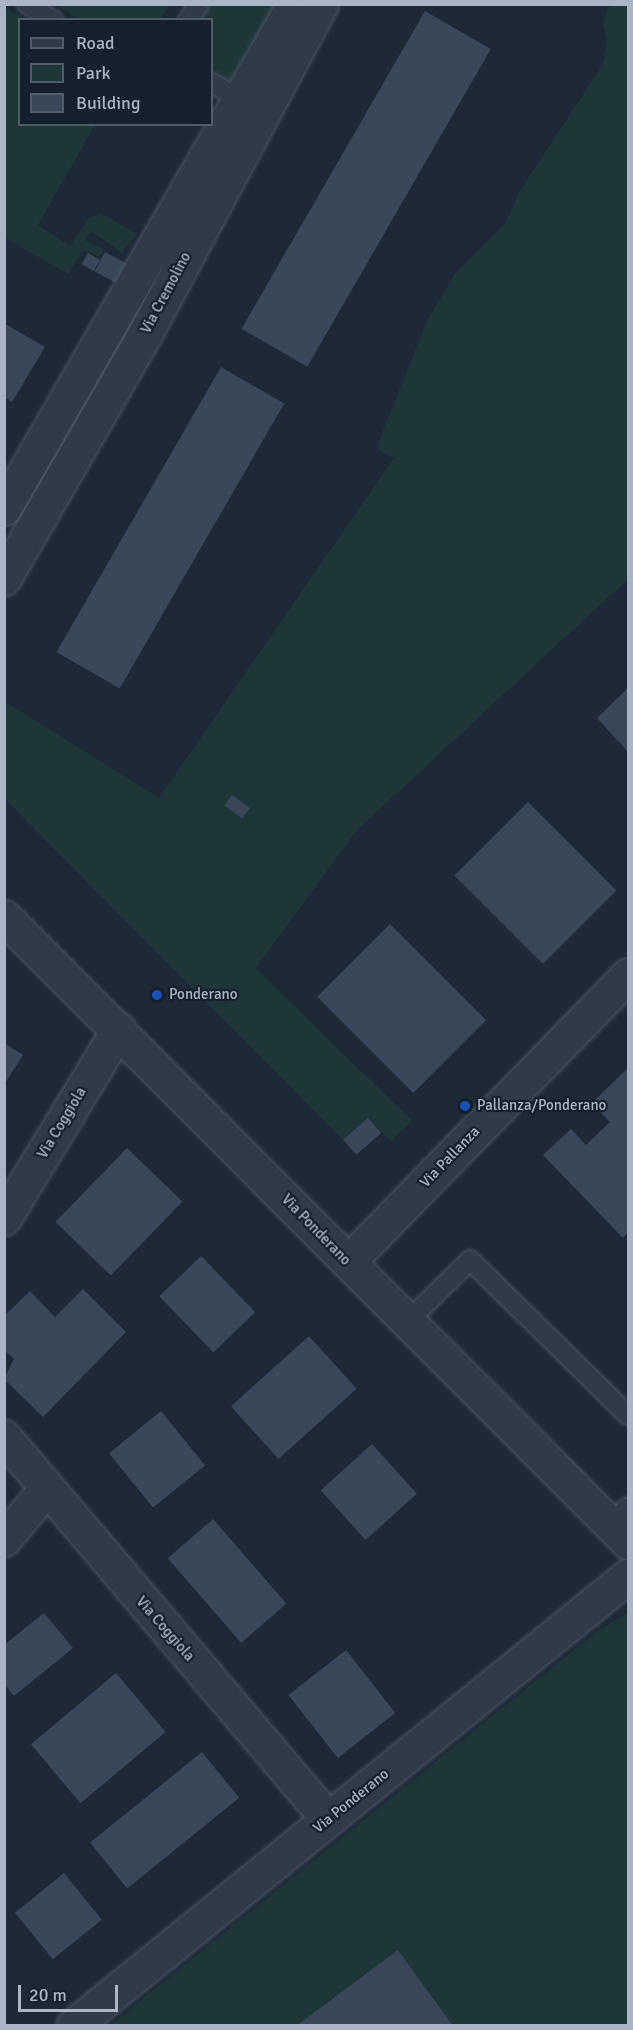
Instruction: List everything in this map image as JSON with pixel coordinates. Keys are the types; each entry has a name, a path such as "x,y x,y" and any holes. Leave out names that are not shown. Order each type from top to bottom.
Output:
{"street":[{"name":"Via Cremolino","path":"4,508 227,108 294,4"},
{"name":"Via Cremolino","path":"4,578 147,330 321,4"},
{"name":"Via Ponderano","path":"4,916 119,1029 406,1323 622,1525"},
{"name":"Via Pallanza","path":"348,1262 628,975"},
{"name":"Via Coggiola","path":"4,1218 119,1029"},
{"name":"Via Coggiola","path":"4,1437 328,1819"},
{"path":"4,1539 46,1489"},
{"name":"Via Ponderano","path":"73,2025 628,1576"}],"lane":[{"path":"27,4 50,18"},
{"path":"189,18 199,4"},
{"path":"213,85 227,108"},
{"path":"406,1323 470,1260 628,1414"}],"green space":[{"path":"170,4 161,18 78,18 56,5"},
{"path":"207,5 279,5 233,81 213,76 213,18 201,18"},
{"path":"610,5 628,5 628,579 356,831 256,968 412,1121 391,1141 368,1119 344,1141 5,799 4,701 159,798 394,458 376,448 427,321 454,275 506,223 519,192 602,66 607,42 603,21"},
{"path":"5,8 23,18 18,18 18,126 94,126 38,225 70,246 88,218 101,213 137,234 122,253 91,231 85,240 104,250 100,257 83,250 68,274 5,238"},
{"path":"628,1613 628,2025 109,2026 596,1632"}],"building":[{"path":"425,11 491,49 307,367 242,329"},
{"path":"105,252 128,264 118,284 95,271"},
{"path":"88,253 100,260 94,271 82,264"},
{"path":"4,323 45,347 12,402 4,397"},
{"path":"221,367 284,403 120,688 57,652"},
{"path":"628,688 628,752 597,718"},
{"path":"232,795 250,808 242,818 224,806"},
{"path":"528,802 616,890 543,964 454,876"},
{"path":"390,924 486,1020 413,1093 317,997"},
{"path":"4,1043 23,1055 4,1085"},
{"path":"628,1068 628,1233 623,1238 543,1155 571,1129 586,1145 610,1122 592,1103"},
{"path":"368,1118 381,1133 356,1155 343,1140"},
{"path":"127,1148 182,1201 111,1276 55,1222"},
{"path":"201,1256 255,1312 213,1352 159,1296"},
{"path":"83,1289 126,1332 43,1417 4,1379 14,1359 4,1350 4,1316 30,1291 55,1317"},
{"path":"309,1336 357,1389 278,1459 231,1406"},
{"path":"161,1411 205,1465 153,1508 109,1453"},
{"path":"372,1444 417,1494 366,1540 321,1490"},
{"path":"213,1519 286,1604 241,1643 168,1558"},
{"path":"44,1613 73,1648 14,1696 4,1684 4,1645"},
{"path":"346,1650 395,1713 338,1758 288,1695"},
{"path":"116,1673 165,1732 80,1803 31,1744"},
{"path":"202,1752 239,1798 127,1888 90,1843"},
{"path":"64,1873 102,1920 53,1959 15,1913"},
{"path":"398,1950 453,2026 300,2026 299,2024"}],"place":[{"name":"Ponderano","path":"157,995"},
{"name":"Pallanza/Ponderano","path":"465,1106"}]}
